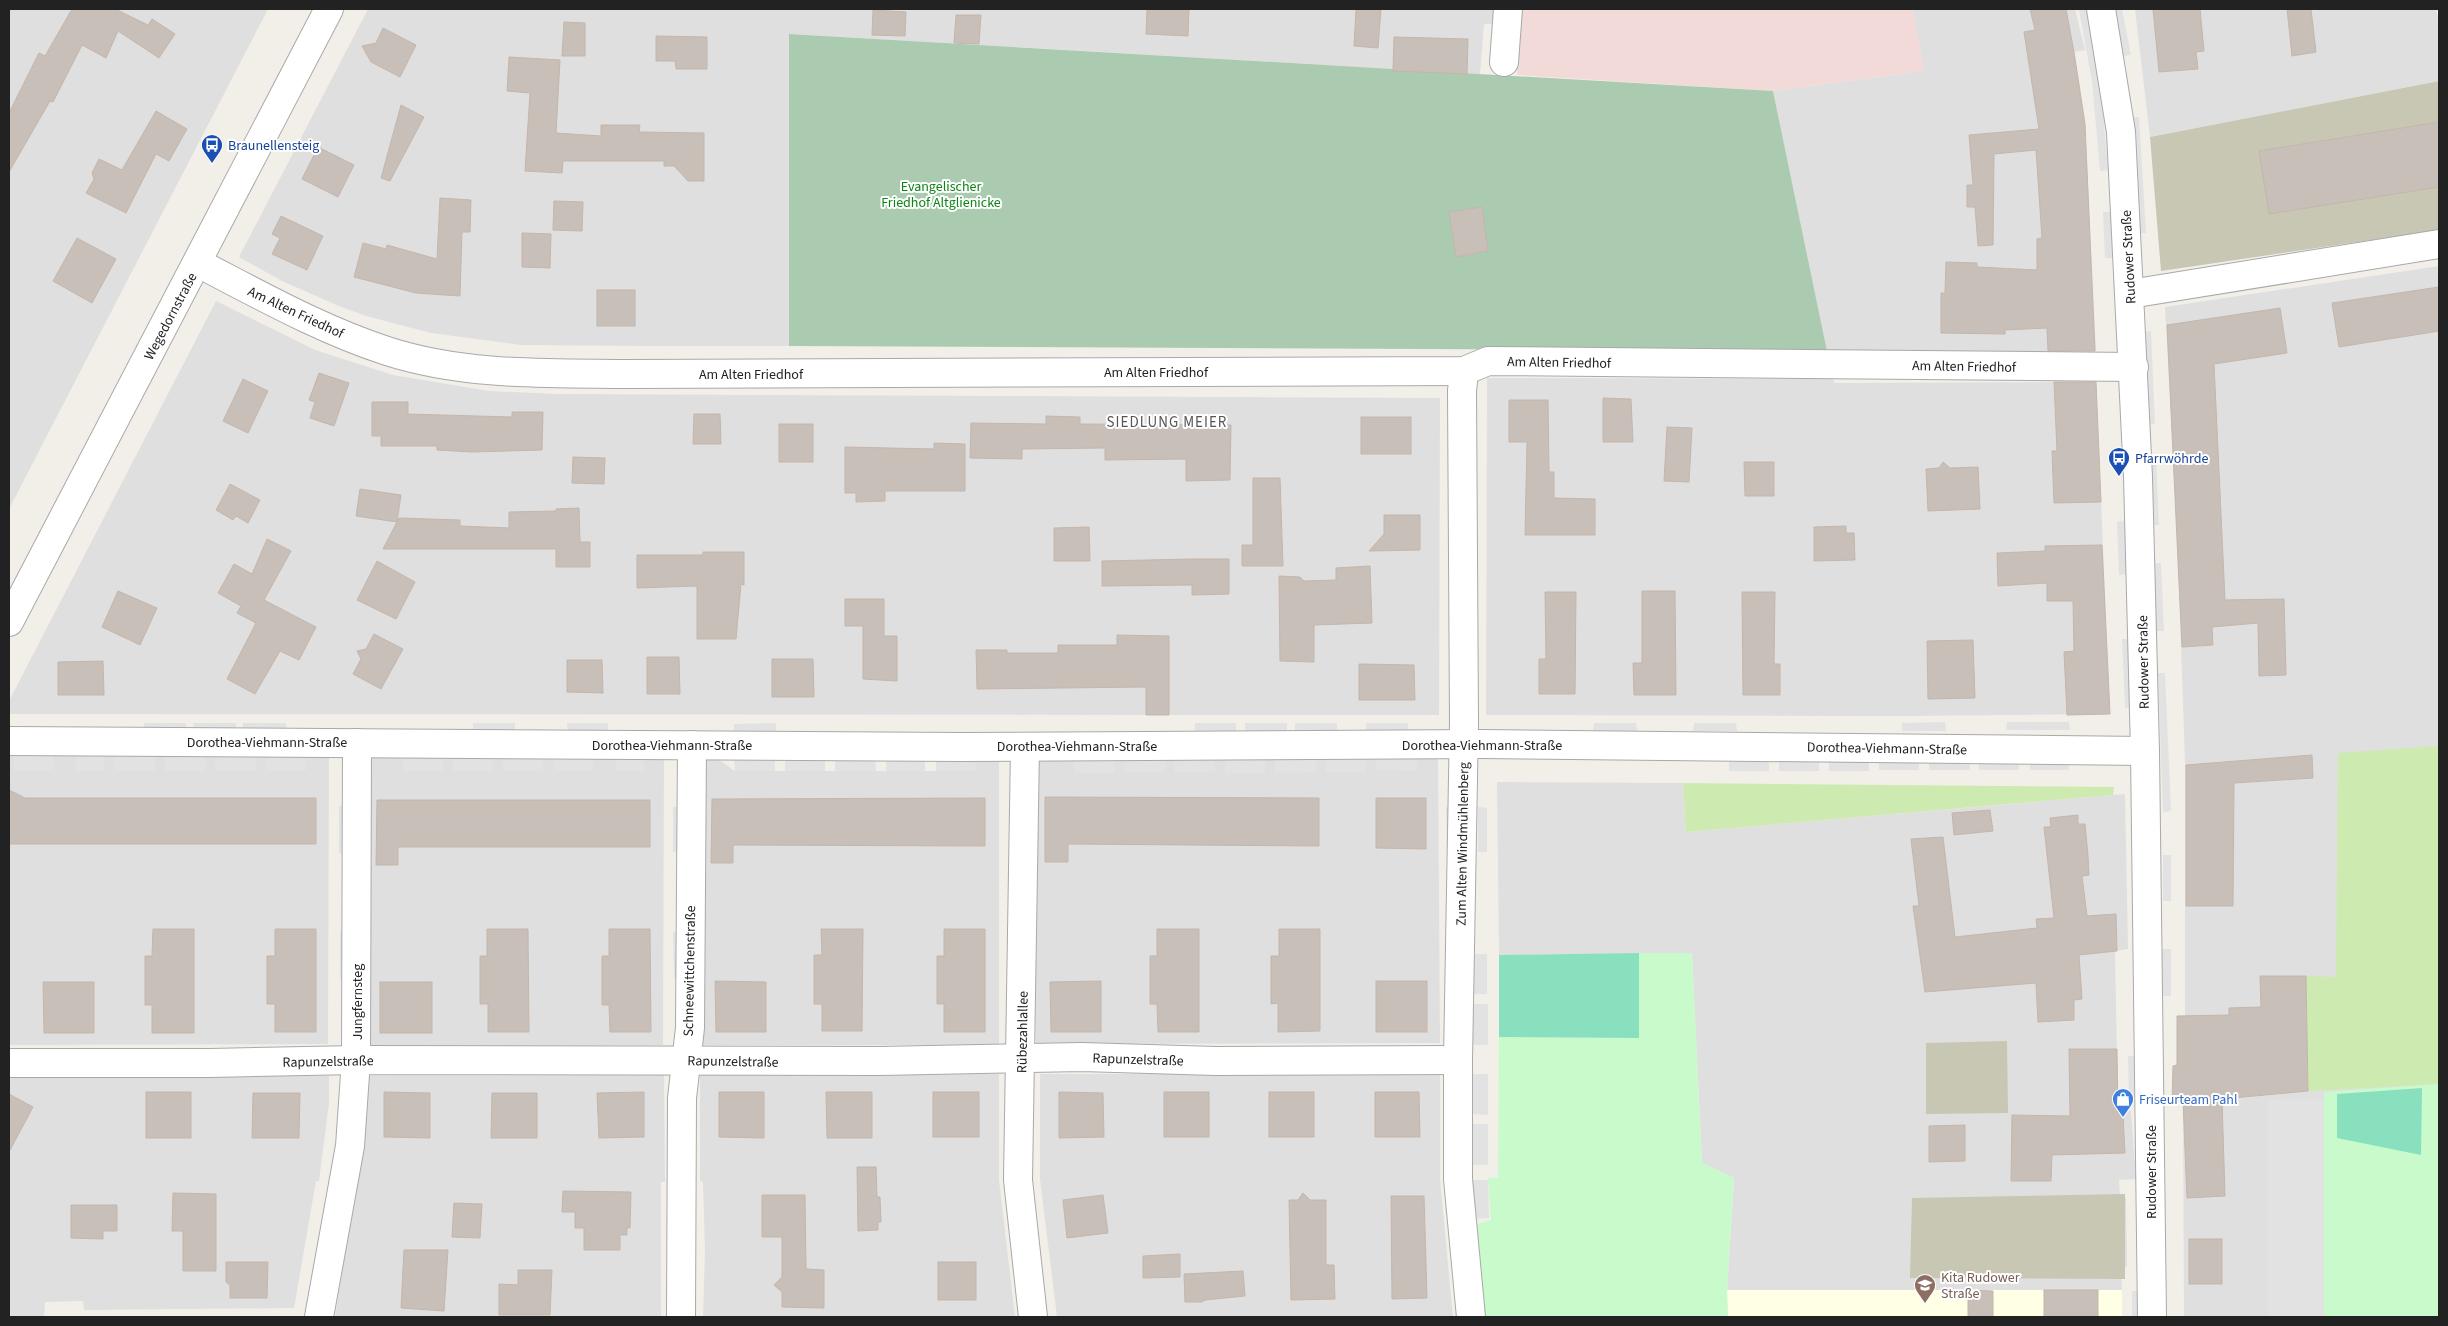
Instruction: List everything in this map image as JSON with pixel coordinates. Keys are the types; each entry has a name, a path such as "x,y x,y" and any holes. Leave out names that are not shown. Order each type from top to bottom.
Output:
{"street":[{"name":"Wegedornstraße","path":"9,622 329,9"},
{"path":"1504,62 1508,9"},
{"name":"Rudower Straße","path":"2102,9 2121,132 2134,367 2146,751 2152,1317"},
{"path":"2130,294 2439,244"},
{"name":"Am Alten Friedhof","path":"198,263 324,328 388,351 444,364 506,372 627,374 1464,371 1488,361 2134,367"},
{"name":"Zum Alten Windmühlenberg","path":"1464,371 1462,391 1464,744 1458,1060 1458,1179 1471,1317"},
{"name":"Dorothea-Viehmann-Straße","path":"9,741 1025,746 1464,744 2146,751"},
{"name":"Jungfernsteg","path":"319,1317 350,1146 356,1060 357,743"},
{"name":"Schneewittchenstraße","path":"681,1317 682,1098 690,1028 692,745"},
{"name":"Rübezahlallee","path":"1025,746 1022,1058 1018,1180 1033,1317"},
{"name":"Rapunzelstraße","path":"9,1063 210,1063 356,1060 880,1061 1082,1057 1216,1061 1458,1060"}],"shaded area":[{"path":"9,9 268,9 9,509"},
{"path":"368,9 1496,9 1495,24 1484,24 1480,74 790,34 789,346 653,346 521,345 431,333 366,316 339,306 282,281 239,257"},
{"path":"1520,9 1913,9 1924,71 1773,91 1517,75"},
{"path":"1912,9 2075,9 2085,50 2074,52 2085,124 2096,351 1827,351 1773,91 1924,71"},
{"path":"2087,9 2100,80 2108,170 2100,171 2092,81 2079,10"},
{"path":"2114,9 2122,9 2131,55 2123,56"},
{"path":"2135,9 2436,9 2439,23 2439,81 2150,137"},
{"path":"2439,81 2439,230 2161,271 2150,137"},
{"path":"2132,117 2139,117 2146,233 2138,233"},
{"path":"2103,212 2111,212 2113,258 2105,258"},
{"path":"2439,266 2439,1317 2184,1317 2183,1100 2172,1101 2173,1066 2185,1065 2185,763 2177,527 2165,307"},
{"path":"216,301 315,350 393,375 489,391 557,394 1440,398 1439,715 9,714 9,701"},
{"path":"2151,331 2155,424 2147,424 2143,332"},
{"path":"1487,378 1833,379 1834,383 2096,382 2110,714 1905,716 1486,715"},
{"path":"2149,457 2156,457 2159,525 2152,525"},
{"path":"2125,521 2128,574 2119,575 2117,522"},
{"path":"2153,563 2161,563 2164,631 2156,631"},
{"path":"2122,639 2130,639 2133,707 2125,708"},
{"path":"2158,673 2165,673 2171,811 2163,812"},
{"path":"1945,722 1946,731 1902,731 1902,723"},
{"path":"2007,722 2069,722 2070,730 2006,730"},
{"path":"144,723 186,723 186,731 144,731"},
{"path":"193,723 236,723 236,732 194,731"},
{"path":"243,723 286,723 286,732 243,732"},
{"path":"473,723 515,723 515,731 473,731"},
{"path":"567,723 608,723 608,731 568,732"},
{"path":"776,723 776,731 734,731 734,724"},
{"path":"1195,723 1236,723 1236,731 1195,731"},
{"path":"1245,723 1287,723 1287,731 1245,731"},
{"path":"1295,723 1337,723 1337,731 1295,731"},
{"path":"1366,723 1408,723 1408,731 1366,731"},
{"path":"1594,723 1636,723 1637,731 1593,731"},
{"path":"1694,723 1736,723 1737,731 1693,731"},
{"path":"9,753 329,754 328,1044 9,1045"},
{"path":"14,753 54,754 54,771 14,771"},
{"path":"76,753 105,753 104,771 76,771"},
{"path":"114,753 155,753 155,771 114,771"},
{"path":"165,753 205,753 206,771 165,771"},
{"path":"306,753 306,771 266,771 266,754"},
{"path":"403,753 442,753 443,771 403,771"},
{"path":"453,753 492,753 493,771 453,771"},
{"path":"503,753 543,753 543,771 503,771"},
{"path":"554,753 593,753 593,771 554,771"},
{"path":"617,753 644,753 644,771 616,771"},
{"path":"734,753 775,753 775,771 735,771"},
{"path":"785,753 825,753 825,771 785,771"},
{"path":"835,753 875,753 876,771 835,771"},
{"path":"886,753 925,753 925,771 886,771"},
{"path":"936,753 975,753 976,771 936,771"},
{"path":"975,753 999,754 999,1045 699,1045 701,761 712,755 735,771 975,771"},
{"path":"215,754 256,754 257,771 215,771"},
{"path":"664,754 663,1045 365,1046 370,758 373,756"},
{"path":"1074,754 1115,755 1114,773 1074,773"},
{"path":"1124,754 1165,754 1165,772 1124,772"},
{"path":"1174,754 1215,754 1215,772 1174,772"},
{"path":"1829,754 1869,754 1869,771 1829,771"},
{"path":"1879,754 1919,754 1919,770 1879,770"},
{"path":"1929,754 1970,754 1970,770 1929,770"},
{"path":"1979,754 2019,754 2019,770 1979,770"},
{"path":"2030,754 2069,754 2069,770 2030,770"},
{"path":"1225,755 1265,755 1265,773 1225,773"},
{"path":"1316,755 1316,772 1275,773 1274,756"},
{"path":"1325,755 1366,755 1366,772 1326,772"},
{"path":"1376,755 1417,755 1417,771 1376,770"},
{"path":"1729,755 1769,755 1769,771 1729,771"},
{"path":"1779,755 1819,755 1819,771 1779,771"},
{"path":"1438,756 1440,1043 1036,1044 1035,766 1041,757"},
{"path":"1497,782 1683,783 1686,832 2125,794 2128,949 2115,951 2118,1110 2131,1111 2136,1179 2119,1180 2120,1198 2126,1198 2127,1267 2121,1267 2122,1290 1727,1290 1734,1178 1702,1163 1692,953 1499,955"},
{"path":"339,806 347,806 347,853 339,853"},
{"path":"1455,806 1456,852 1447,852 1446,807"},
{"path":"673,807 681,807 681,852 673,852"},
{"path":"1478,807 1487,808 1487,852 1478,852"},
{"path":"2163,855 2171,855 2171,901 2163,901"},
{"path":"340,931 347,931 347,979 340,979"},
{"path":"673,932 682,932 682,978 674,978"},
{"path":"2162,949 2171,949 2171,996 2162,996"},
{"path":"1469,954 1487,954 1487,994 1469,994"},
{"path":"1469,1004 1488,1004 1488,1045 1470,1045"},
{"path":"2007,1041 2008,1113 1926,1114 1926,1043"},
{"path":"2128,1056 2136,1056 2136,1101 2129,1101"},
{"path":"999,1074 999,1180 1015,1317 703,1317 705,1250 703,1182 700,1181 700,1075"},
{"path":"1040,1074 1440,1074 1440,1179 1453,1317 1057,1317 1040,1179"},
{"path":"1470,1074 1488,1074 1488,1115 1470,1114"},
{"path":"664,1075 665,1182 661,1182 661,1317 335,1317 356,1181 365,1076"},
{"path":"9,1076 329,1076 329,1103 319,1181 316,1181 294,1308 84,1310 83,1301 45,1302 44,1317 9,1317"},
{"path":"2324,1099 2324,1317 2268,1317 2268,1100"},
{"path":"1470,1124 1488,1124 1488,1165 1470,1165"},
{"path":"1470,1180 1488,1180 1489,1218 1471,1219"},
{"path":"2125,1194 2125,1279 1910,1278 1912,1198"},
{"name":"Kita Rudower Straße","path":"1727,1290 2122,1290 2122,1317 1728,1317"},
{"path":"2132,1291 2140,1291 2141,1317 2132,1317"}],"green space":[{"name":"Evangelischer Friedhof Altglienicke","path":"789,34 1773,91 1827,351 789,346"},
{"path":"2439,746 2439,1084 2308,1091 2306,976 2336,977 2338,753"},
{"path":"1683,783 2114,787 2113,795 1686,832"},
{"path":"1639,953 1692,953 1702,1163 1734,1178 1727,1290 1728,1317 1484,1317 1474,1225 1491,1220 1488,1178 1498,1178 1499,1037 1639,1038"},
{"path":"1639,953 1639,1038 1499,1037 1499,955"},
{"path":"2439,1084 2439,1317 2324,1317 2324,1092"},
{"path":"2422,1088 2421,1155 2337,1138 2337,1094"}],"building":[{"path":"72,9 115,9 148,25 152,19 175,34 159,58 118,31 106,58 82,45 53,102 50,101 9,172 9,113 39,53 45,56"},
{"path":"1147,9 1189,9 1188,36 1146,34"},
{"path":"1356,9 1381,9 1378,48 1354,46"},
{"path":"2030,9 2066,9 2085,124 2095,351 2048,351 2047,328 2005,330 2005,334 1941,333 1941,293 1945,293 1946,262 1977,263 1977,267 2037,270 2037,239 2042,238 2036,150 1994,154 1993,245 1978,246 1975,207 1967,207 1967,185 1973,185 1969,135 2039,129 2024,32 2035,30"},
{"path":"2153,9 2200,9 2204,51 2196,52 2198,69 2159,72"},
{"path":"2287,9 2311,9 2316,52 2292,56"},
{"path":"873,10 906,12 905,36 872,35"},
{"path":"956,15 981,15 979,44 954,43"},
{"path":"564,22 585,23 585,56 562,56"},
{"path":"383,28 416,45 400,77 371,62 362,46 376,43"},
{"path":"656,36 707,37 707,69 676,69 675,61 656,61"},
{"path":"1394,37 1468,39 1467,74 1393,71"},
{"path":"509,57 560,60 556,133 601,136 601,125 640,125 639,132 704,133 704,181 688,181 674,166 664,166 664,161 563,161 562,173 525,171 530,93 507,91"},
{"path":"401,105 424,117 390,181 381,178"},
{"path":"156,111 187,129 169,161 156,154 126,213 86,193 94,179 92,173 99,159 122,170"},
{"path":"2439,122 2439,187 2269,214 2259,151"},
{"path":"318,147 354,165 338,197 302,179"},
{"path":"440,198 471,200 470,232 462,232 460,296 416,293 354,277 363,243 386,249 387,245 437,259"},
{"path":"554,201 583,202 582,231 553,230"},
{"path":"1482,207 1488,251 1456,257 1449,212"},
{"path":"281,216 323,236 307,270 272,254 280,238 272,234"},
{"path":"522,233 551,234 550,268 522,267"},
{"path":"77,238 116,259 92,303 53,281"},
{"path":"2439,287 2439,331 2339,347 2332,303"},
{"path":"597,290 635,290 635,326 597,326"},
{"path":"2280,308 2287,353 2214,364 2225,600 2284,599 2286,675 2259,676 2258,623 2212,627 2213,645 2182,647 2167,325"},
{"path":"319,373 349,383 334,426 310,418 315,402 309,400"},
{"path":"243,379 268,391 248,433 223,421"},
{"path":"2054,382 2096,382 2101,502 2054,503 2052,451 2057,451"},
{"path":"1603,398 1631,399 1633,442 1603,442"},
{"path":"1509,400 1548,400 1549,472 1554,472 1554,498 1595,499 1595,535 1525,535 1527,442 1509,442"},
{"path":"372,402 408,402 408,414 512,417 512,412 543,412 542,450 472,452 437,450 437,446 381,446 381,436 372,436"},
{"path":"694,414 720,414 721,444 693,444"},
{"path":"1046,416 1080,417 1080,424 1231,425 1230,480 1186,481 1186,459 1105,460 1105,448 1022,449 1022,459 970,458 971,423 1046,424"},
{"path":"1361,417 1411,417 1411,454 1361,454"},
{"path":"779,424 813,424 813,462 779,462"},
{"path":"1667,427 1692,428 1689,482 1664,481"},
{"path":"934,443 965,444 965,491 885,491 885,501 856,502 856,493 845,493 845,447 934,449"},
{"path":"573,457 605,458 604,484 572,483"},
{"path":"1744,462 1774,462 1774,496 1745,496"},
{"path":"1943,462 1950,468 1978,467 1980,509 1928,511 1926,469 1939,468"},
{"path":"1253,478 1280,478 1283,566 1242,566 1242,545 1253,545"},
{"path":"230,484 260,500 248,523 236,516 233,520 216,510"},
{"path":"360,489 401,495 397,522 356,516"},
{"path":"579,508 580,542 590,542 590,567 556,567 556,549 383,549 399,518 460,520 460,526 509,528 509,512 556,511 556,509"},
{"path":"1384,515 1420,515 1420,550 1369,551 1384,534"},
{"path":"1846,526 1846,533 1854,533 1855,560 1814,561 1814,527"},
{"path":"1089,527 1090,561 1054,561 1054,528"},
{"path":"267,539 291,551 264,600 316,627 299,660 280,651 255,694 227,679 256,623 237,613 241,606 218,593 234,564 252,574"},
{"path":"2102,545 2110,714 2067,715 2064,652 2074,651 2073,601 2047,601 2047,583 1998,586 1997,553 2045,551 2045,546"},
{"path":"703,552 744,552 744,585 741,584 736,639 697,639 697,586 637,588 637,555 703,555"},
{"path":"1229,559 1229,594 1192,595 1192,585 1102,586 1102,561"},
{"path":"377,561 415,582 396,619 357,600"},
{"path":"1370,566 1372,623 1314,625 1314,662 1280,661 1279,576 1300,577 1304,581 1336,580 1336,568"},
{"path":"118,591 157,608 140,645 102,627"},
{"path":"1642,591 1675,591 1676,695 1634,695 1633,663 1642,663"},
{"path":"1545,592 1576,592 1575,694 1539,694 1539,659 1546,659"},
{"path":"1742,592 1775,592 1774,664 1780,664 1780,695 1743,695"},
{"path":"845,599 884,599 884,636 897,636 897,681 863,679 863,626 845,626"},
{"path":"374,634 403,649 381,689 353,674 361,659 357,651 366,649"},
{"path":"1117,635 1169,636 1169,715 1146,715 1146,687 977,689 976,650 1007,650 1007,653 1058,653 1058,645 1117,645"},
{"path":"1973,640 1975,698 1928,699 1927,641"},
{"path":"647,657 679,657 680,694 647,694"},
{"path":"772,659 813,659 814,697 772,697"},
{"path":"567,660 602,660 603,693 567,692"},
{"path":"103,661 104,695 58,695 58,662"},
{"path":"1359,664 1414,665 1415,700 1359,700"},
{"path":"2312,755 2313,778 2234,783 2233,906 2186,906 2186,765"},
{"path":"9,790 25,798 316,798 316,844 9,844"},
{"path":"1045,797 1319,798 1319,846 1068,844 1068,862 1045,862"},
{"path":"985,798 985,846 733,845 733,863 711,863 712,799"},
{"path":"1376,798 1426,798 1426,849 1376,848"},
{"path":"377,800 650,800 650,847 398,847 398,865 376,865"},
{"path":"1990,810 1993,831 1954,835 1952,813"},
{"path":"2078,815 2078,824 2085,824 2088,856 2089,875 2082,876 2087,916 2116,914 2117,951 2079,955 2082,999 2074,1000 2074,1020 2038,1022 2036,983 1925,992 1913,906 1919,906 1911,839 1943,837 1955,937 2037,928 2036,919 2054,918 2044,827 2051,827 2050,818"},
{"path":"153,929 194,929 194,1033 152,1033 152,1005 145,1005 145,956 152,956"},
{"path":"275,929 316,929 316,1032 275,1032 275,1004 267,1004 267,956 275,956"},
{"path":"487,929 528,929 529,1032 488,1032 488,1004 480,1004 480,956 487,956"},
{"path":"609,929 650,929 651,1032 610,1032 609,1005 602,1005 602,956 609,956"},
{"path":"821,929 863,929 862,1031 822,1031 822,1004 814,1004 814,955 822,955"},
{"path":"944,929 985,929 985,1032 944,1032 944,1004 937,1004 937,956 944,956"},
{"path":"1157,929 1199,929 1199,1032 1158,1032 1157,1004 1150,1004 1150,956 1157,956"},
{"path":"1279,929 1320,929 1320,1031 1278,1032 1278,1003 1271,1004 1271,956 1279,956"},
{"path":"2260,976 2306,976 2308,1091 2222,1099 2225,1196 2187,1198 2183,1100 2172,1101 2173,1066 2177,1065 2177,1016 2229,1015 2229,1008 2261,1007"},
{"path":"715,981 766,982 766,1032 716,1032"},
{"path":"1101,981 1101,1032 1051,1032 1050,982"},
{"path":"1376,981 1427,981 1427,1032 1376,1032"},
{"path":"43,982 94,982 94,1033 44,1033"},
{"path":"380,982 432,982 432,1033 380,1033"},
{"path":"2069,1049 2117,1049 2118,1114 2123,1115 2125,1153 2052,1155 2051,1181 2011,1181 2012,1115 2070,1116"},
{"path":"146,1092 191,1092 191,1138 146,1138"},
{"path":"384,1092 430,1093 430,1138 384,1137"},
{"path":"644,1092 644,1137 599,1138 597,1093"},
{"path":"719,1092 764,1092 764,1138 719,1137"},
{"path":"826,1092 872,1092 872,1138 827,1138"},
{"path":"933,1092 979,1092 979,1137 933,1137"},
{"path":"1059,1092 1103,1093 1104,1137 1059,1138"},
{"path":"1164,1092 1209,1092 1209,1137 1164,1137"},
{"path":"1269,1092 1314,1092 1314,1137 1269,1137"},
{"path":"1375,1092 1419,1092 1420,1137 1375,1137"},
{"path":"253,1093 300,1093 299,1138 252,1138"},
{"path":"492,1093 537,1093 537,1138 491,1138"},
{"path":"9,1094 33,1107 9,1152"},
{"path":"1965,1125 1965,1161 1929,1162 1929,1126"},
{"path":"857,1167 876,1167 877,1197 880,1197 881,1222 878,1222 878,1230 858,1231"},
{"path":"563,1191 631,1192 630,1228 627,1228 627,1235 620,1235 620,1250 584,1250 584,1228 575,1228 575,1212 562,1212"},
{"path":"173,1193 216,1194 216,1271 183,1271 183,1231 172,1231"},
{"path":"1303,1193 1310,1200 1326,1200 1326,1265 1334,1265 1335,1299 1291,1300 1289,1200 1298,1200"},
{"path":"762,1195 805,1195 806,1269 824,1270 824,1308 782,1307 782,1292 774,1285 782,1277 782,1237 762,1237"},
{"path":"1103,1195 1108,1233 1067,1238 1063,1200"},
{"path":"1391,1196 1424,1196 1427,1298 1392,1299"},
{"path":"454,1203 482,1204 480,1238 452,1237"},
{"path":"71,1205 117,1205 117,1231 103,1231 103,1239 71,1238"},
{"path":"2189,1239 2222,1239 2222,1284 2189,1284"},
{"path":"404,1250 448,1250 444,1311 401,1308"},
{"path":"1180,1254 1180,1277 1143,1278 1143,1256"},
{"path":"226,1262 268,1262 267,1298 230,1298 230,1285 226,1282"},
{"path":"938,1262 976,1262 976,1300 938,1300"},
{"path":"518,1270 552,1270 550,1315 499,1315 499,1284 518,1285"},
{"path":"1243,1271 1245,1296 1205,1300 1202,1302 1185,1302 1184,1274"},
{"path":"1968,1290 1993,1291 1993,1317 1968,1317"},
{"path":"2044,1290 2098,1290 2098,1317 2044,1317"}],"place":[{"name":"Braunellensteig","path":"212,164"},
{"name":"Pfarrwöhrde","path":"2119,477"},
{"name":"Friseurteam Pahl","path":"2123,1118"},
{"name":"Kita Rudower Straße","path":"1925,1304"}],"district":[{"name":"SIEDLUNG MEIER","path":"1167,422"}]}
